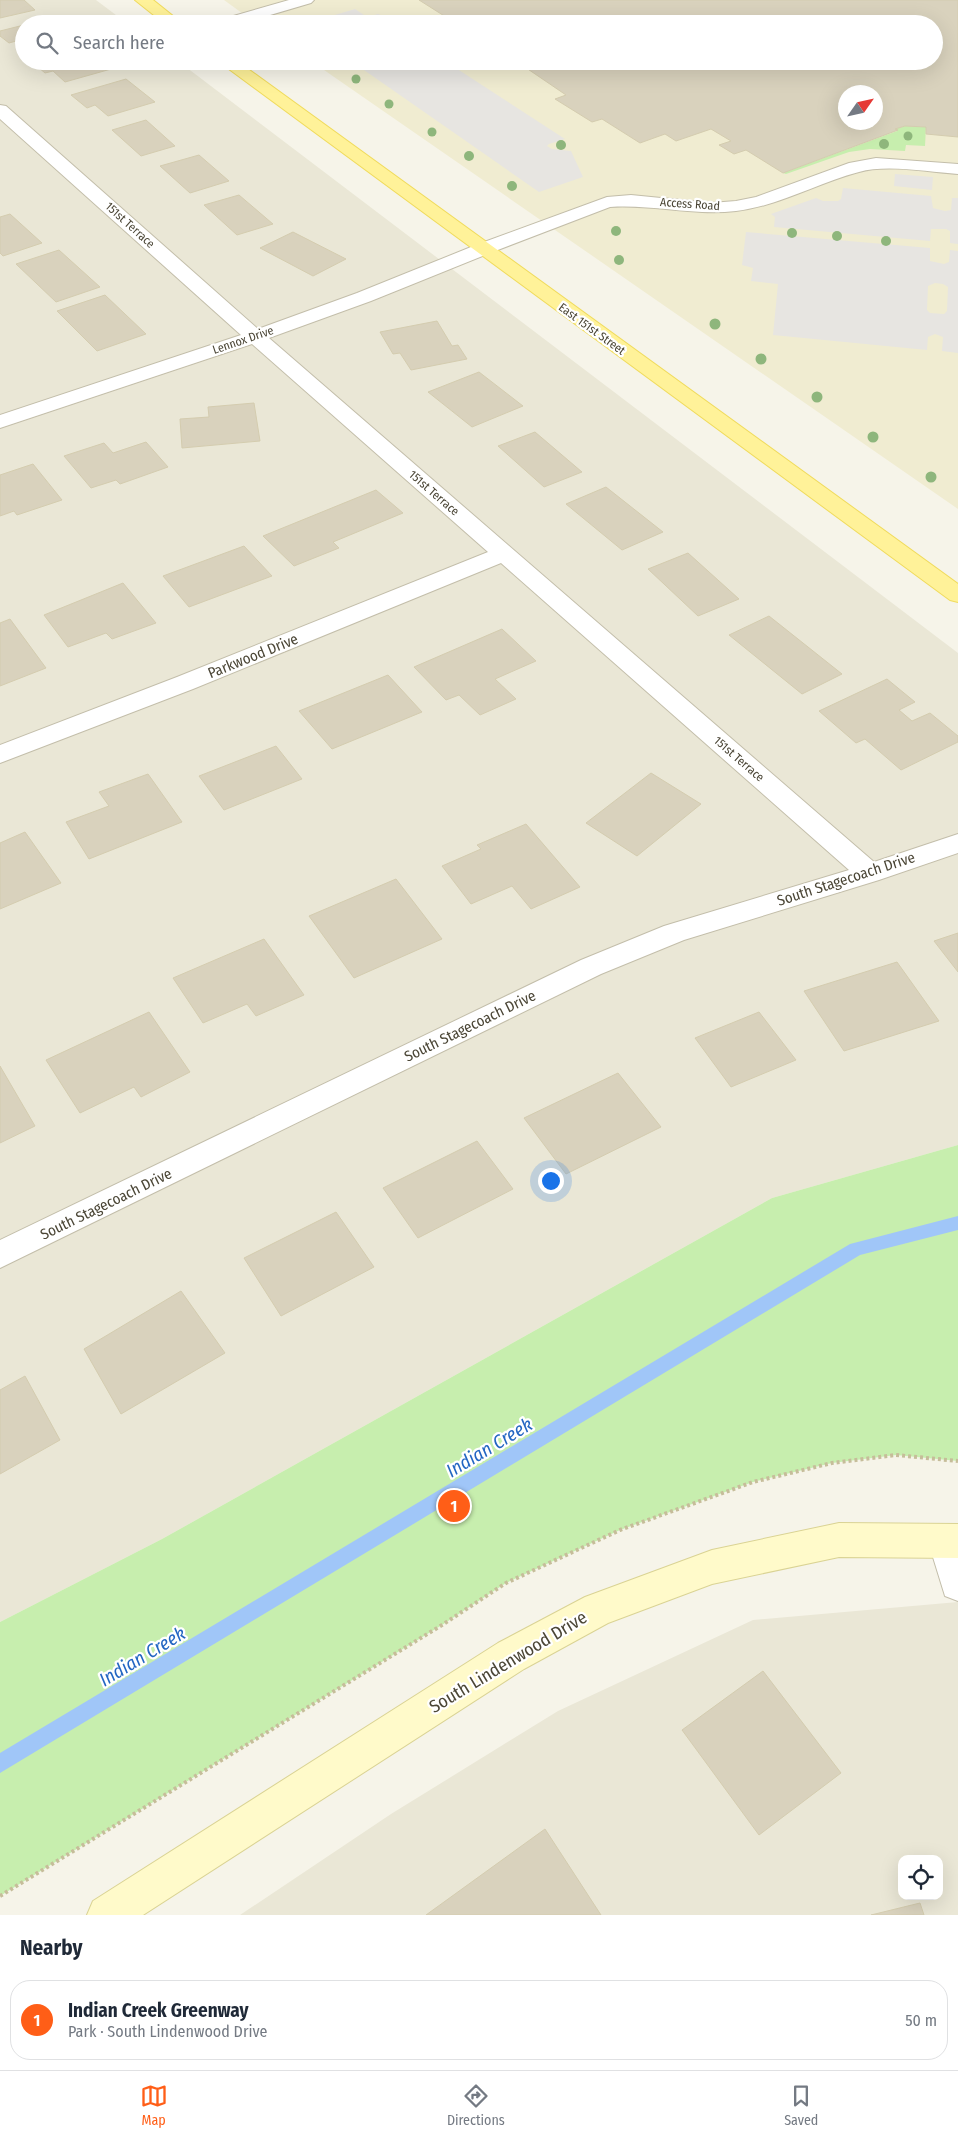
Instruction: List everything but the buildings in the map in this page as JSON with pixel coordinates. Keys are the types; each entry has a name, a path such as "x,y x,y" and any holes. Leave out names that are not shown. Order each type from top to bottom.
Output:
{"main road":[{"path":"143,0 163,15"},
{"name":"East 151st Street","path":"238,70 958,595"}],"street":[{"path":"254,15 306,0"},
{"name":"151st Terrace","path":"0,110 255,336 870,873"},
{"name":"Access Road","path":"483,249 607,202 631,200 711,208 736,206 760,202 855,167 876,163 958,169"},
{"name":"Lennox Drive","path":"0,422 255,336 421,277 483,249"},
{"name":"Parkwood Drive","path":"0,754 185,683 504,554"},
{"name":"South Stagecoach Drive","path":"0,1255 591,967 674,933 870,873 958,842"},
{"name":"South Lindenwood Drive","path":"107,1915 511,1656 598,1609 712,1567 839,1540 951,1541"},
{"path":"951,1541 958,1584"}],"shaded area":[{"path":"0,0 96,0 116,15 15,15 15,70 190,70 958,653 958,1145 772,1198 162,1539 0,1622"},
{"path":"224,0 958,0 958,509 324,70 943,70 943,15 245,15"},
{"path":"355,9 364,15 335,15"},
{"path":"364,70 459,70 565,139 547,146 552,149 571,151 583,177 539,192"},
{"path":"895,174 933,177 932,190 894,186"},
{"path":"843,188 931,196 933,208 945,211 951,210 952,198 958,198 958,244 950,243 950,231 946,229 931,229 930,241 774,227 775,217 771,214 816,198 823,201 838,201 841,199"},
{"path":"746,232 930,248 930,261 944,264 949,262 950,250 958,251 958,353 942,351 943,337 935,334 928,337 927,350 773,335 778,284 751,281 753,268 742,265","holes":["935,283 948,287 947,311 944,314 930,313 927,310 928,286"]},
{"path":"958,1602 958,1915 240,1915 391,1814 558,1711 753,1620"}],"green space":[{"path":"905,126 926,127 925,146 906,145 905,151 870,149 849,152 786,174 783,173 897,131 895,129"},
{"path":"958,1145 958,1461 896,1455 832,1463 753,1482 620,1530 506,1583 442,1625 0,1896 0,1622 162,1539 772,1198"}],"waterway":[{"name":"Indian Creek","path":"0,1764 856,1249 958,1223"}],"place":[{"name":"Indian Creek Greenway","path":"454,1506"}]}
